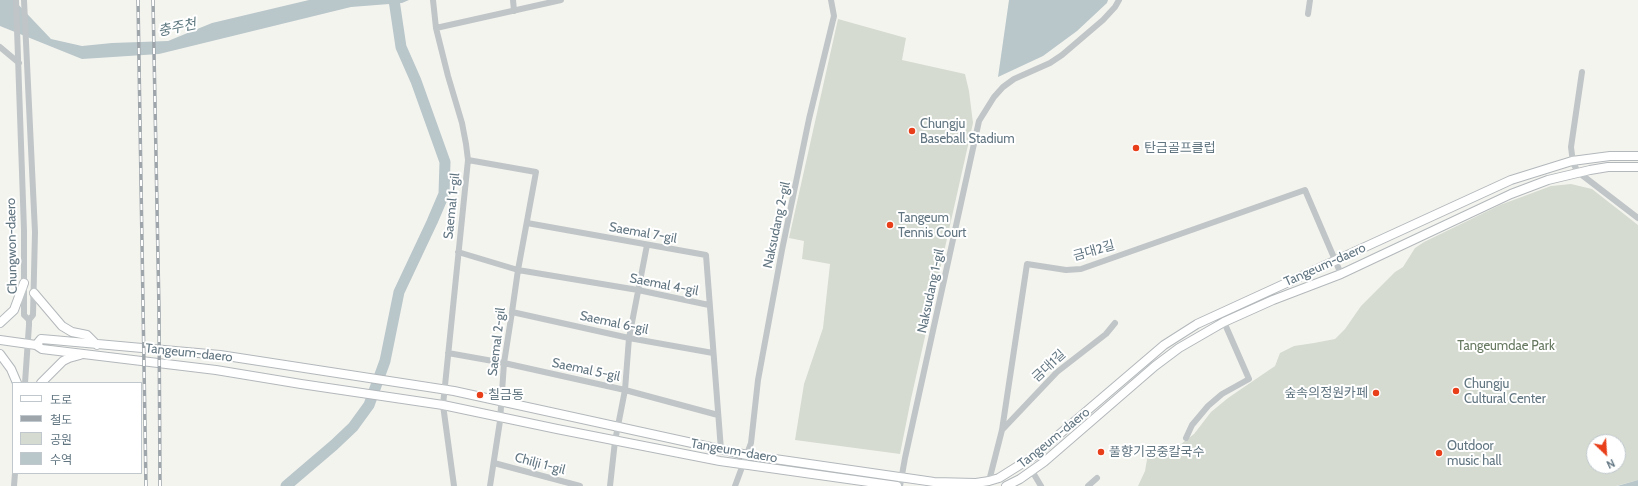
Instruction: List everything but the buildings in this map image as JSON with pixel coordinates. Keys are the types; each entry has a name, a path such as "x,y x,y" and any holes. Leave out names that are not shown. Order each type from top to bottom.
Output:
{"main road":[{"name":"Tangeum-daero","path":"32,344 42,339 220,355 394,383 444,389 747,455 962,484 989,481 1008,473 1034,456 1061,435 1136,369 1179,334 1197,324 1492,188 1540,170 1572,161 1610,156 1638,156"},
{"name":"Tangeum-daero","path":"1006,486 1032,471 1179,348 1224,322 1273,300 1341,274 1511,194 1548,180 1578,172 1608,167 1638,167"},
{"path":"0,323 14,310 24,283"},
{"path":"34,293 62,326 72,332 87,335 97,345"},
{"name":"Tangeum-daero","path":"0,340 32,344 42,349 216,370 443,405 615,441 742,465 896,486"},
{"path":"0,354 11,369 17,382"},
{"path":"42,382 63,361 84,354"}],"street":[{"name":"Chungwon-daero","path":"16,0 24,230 24,315 29,320 32,344 25,382"},
{"name":"Chungwon-daero","path":"24,0 34,198 34,293 33,315 29,320"},
{"name":"Saemal 1-gil","path":"433,0 436,28 462,123 468,160 443,405 454,485"},
{"path":"513,0 514,11"},
{"path":"436,28 561,0"},
{"name":"Naksudang 2-gil","path":"734,486 751,443 758,380 782,250 809,119 834,16 831,0"},
{"name":"Naksudang 1-gil","path":"900,486 979,121 994,97 1003,87 1014,79 1050,63 1062,55 1103,20 1115,7 1119,0"},
{"path":"1308,14 1310,0"},
{"path":"0,47 19,63"},
{"path":"1582,72 1571,147 1572,161 1578,172 1638,218"},
{"name":"Saemal 2-gil","path":"468,160 536,172 518,270 504,363 502,401 490,486"},
{"name":"금대2길","path":"989,481 1002,430 1027,264 1066,270 1081,269 1305,190 1336,261"},
{"name":"Saemal 7-gil","path":"527,223 706,255 710,305"},
{"path":"610,486 615,441 625,390 629,338 647,245"},
{"name":"Saemal 4-gil","path":"458,252 518,270 638,290 710,305 721,450"},
{"path":"1336,261 1341,274"},
{"name":"Saemal 6-gil","path":"512,312 629,338 713,353"},
{"path":"1186,438 1192,426 1208,406 1222,394 1249,379 1224,322"},
{"name":"금대1길","path":"1002,430 1057,372 1106,334 1115,323"},
{"name":"Saemal 5-gil","path":"448,353 504,363 625,390 718,415"},
{"name":"Chilji 1-gil","path":"494,463 580,486"},
{"path":"1032,471 1041,486"},
{"path":"14,486 15,474"},
{"path":"1088,486 1097,478"}],"green space":[{"path":"838,19 906,38 902,60 965,74 969,91 973,123 900,454 795,440 804,384 823,328 830,264 802,259 804,241 789,238"},
{"name":"Tangeumdae Park","path":"1571,184 1592,189 1638,225 1638,480 1616,486 1138,486 1145,471 1149,448 1152,450 1181,444 1194,434 1211,412 1228,398 1275,366 1280,353 1294,346 1335,339 1345,329 1361,306 1395,272 1403,267 1415,248 1424,242 1500,205 1551,186"}],"water":[{"name":"충주천","path":"0,0 14,0 51,39 82,46 112,43 168,41 212,23 309,0 409,0 402,3 351,7 159,54 82,59 0,26"},
{"path":"1009,0 1108,0 1107,3 1077,31 1043,56 998,77"},
{"path":"1638,480 1638,486 1617,486"}],"waterway":[{"path":"286,486 353,427 369,405 385,361 399,292 444,194 445,162 416,81 401,47 394,0"}],"railway":[{"path":"138,0 146,486"},
{"path":"153,0 159,310 160,486"}],"place":[{"name":"Chungju Baseball Stadium","path":"912,131"},
{"name":"탄금골프클럽","path":"1136,148"},
{"name":"Tangeum Tennis Court","path":"890,225"},
{"name":"Chungju Cultural Center","path":"1456,391"},
{"name":"숲속의정원카페","path":"1376,393"},
{"name":"칠금동","path":"480,395"},
{"name":"풀향기궁중칼국수","path":"1101,452"},
{"name":"Outdoor music hall","path":"1439,453"}]}
